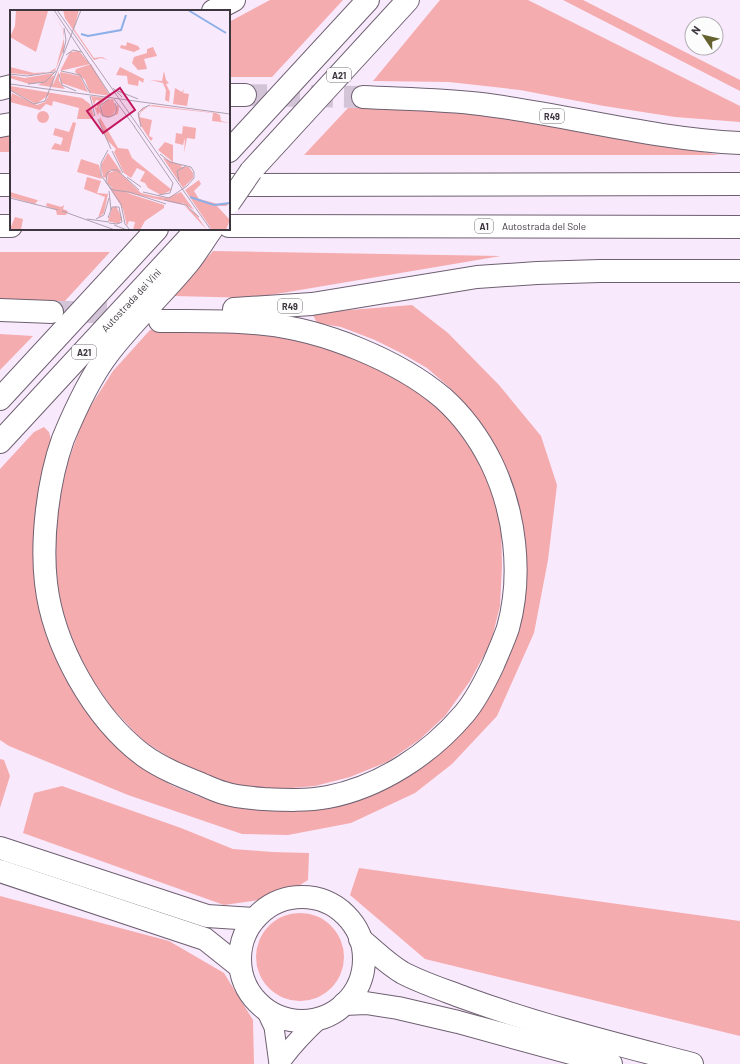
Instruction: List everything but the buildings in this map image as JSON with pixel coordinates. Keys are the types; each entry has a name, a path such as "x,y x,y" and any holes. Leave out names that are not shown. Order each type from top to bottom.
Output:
{"main road":[{"path":"215,10 234,0"},
{"path":"230,150 368,0"},
{"name":"A21","path":"230,194 408,0"},
{"path":"0,89 10,86"},
{"name":"R49","path":"363,97 426,99 481,104 673,137 715,142 740,143"},
{"path":"0,126 10,124"},
{"path":"230,202 251,171"},
{"path":"230,185 740,184"},
{"name":"Autostrada del Sole","path":"230,226 740,227"},
{"path":"0,399 157,230"},
{"name":"Autostrada dei Vini","path":"0,442 196,230"},
{"name":"R49","path":"211,230 190,260 108,354 90,382 75,412 62,443 52,481 44,552 46,586 54,619 66,654 80,681 98,708 120,733 144,755 169,771 224,793 273,800 299,800 328,797 358,788 392,773 420,755 466,712 484,682 508,628 514,592 515,564 508,505 501,484 489,458 464,420 443,398 419,380 396,367 358,349 303,331 269,324 164,316 312,304 477,277 600,271 740,270"},
{"path":"0,310 52,312"},
{"path":"0,848 207,916 254,919"},
{"path":"0,871 206,939 240,967"},
{"path":"298,897 310,898 323,901 336,907 351,920 360,938 364,956 362,974 355,990 344,1004 332,1013 319,1019 301,1021 283,1018 266,1010 254,999 245,984 240,967 240,950 245,933 254,919 264,910 286,899 298,897"},
{"path":"360,938 385,961 402,972 425,983 512,1014 572,1032 692,1064"},
{"path":"344,1004 366,1003 398,1008 466,1024 611,1064"}],"street":[{"path":"266,1010 274,1027 279,1064"},
{"path":"279,1064 289,1049 319,1019"}],"shaded area":[{"path":"270,0 343,0 272,77 230,77 230,21"},
{"path":"440,0 528,0 740,106 740,122 675,117 604,106 520,90 449,82 373,81"},
{"path":"563,0 583,0 684,51 684,56 693,56 740,80 740,91"},
{"path":"348,108 426,108 482,113 720,155 304,155"},
{"path":"10,134 10,152 0,152 0,135"},
{"path":"213,251 501,256 253,298 174,296"},
{"path":"0,252 110,252 64,302 0,299"},
{"path":"412,305 448,333 499,385 541,436 557,485 548,560 534,633 497,716 452,764 415,793 351,823 288,835 242,834 128,795 9,746 0,740 0,469 34,432 44,427 49,432 51,440 37,518 59,664 79,702 119,750 143,769 173,786 208,800 283,809 443,746 520,602 490,442 474,414 450,388 427,368 375,340 341,327 317,323 312,313"},
{"path":"228,329 277,334 325,345 396,376 425,396 451,420 467,440 492,488 501,525 502,566 500,606 491,642 470,681 445,716 419,740 387,762 350,777 315,786 268,790 228,783 188,769 142,740 112,708 81,663 63,614 56,583 53,541 59,495 69,459 85,415 113,371 150,330"},
{"path":"0,334 33,336 0,370"},
{"path":"0,759 4,760 10,776 0,808"},
{"path":"62,786 181,828 233,849 309,853 308,880 281,897 224,905 23,833 34,793"},
{"path":"359,868 740,921 740,1036 425,959 350,895"},
{"path":"0,896 169,941 224,973 253,1020 254,1064 0,1064"},
{"path":"300,913 317,917 331,926 340,940 344,957 340,974 331,988 317,997 300,1001 283,997 269,988 260,974 256,957 260,940 269,926 283,917"}],"tunnel":[{"path":"245,95 363,97"},
{"path":"52,312 135,312"}]}
